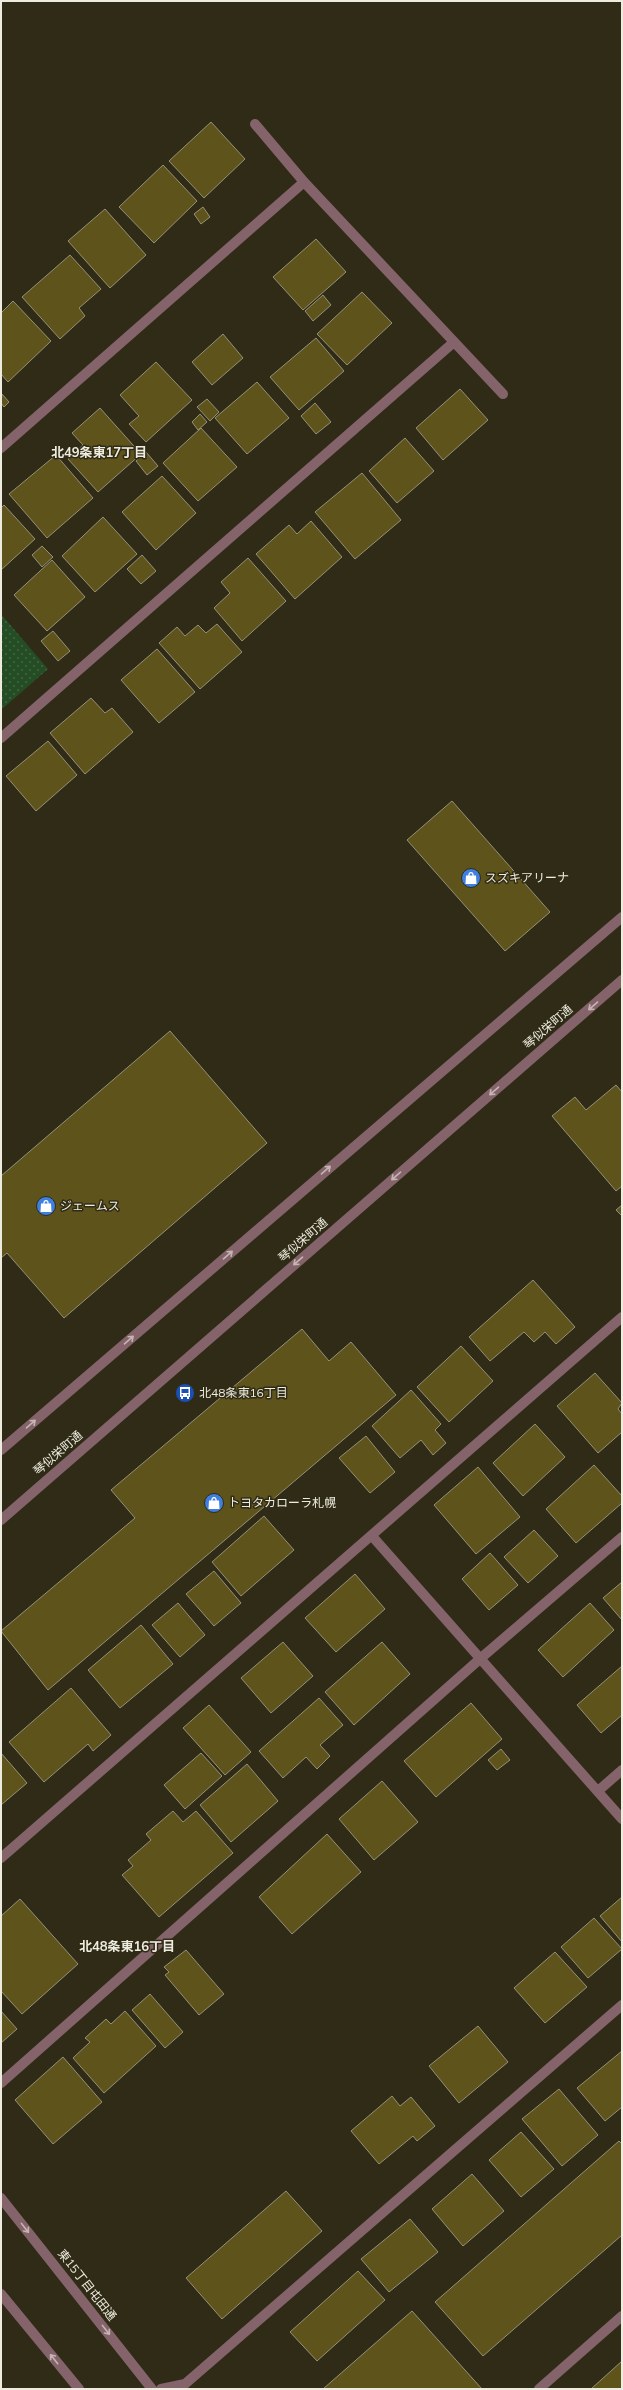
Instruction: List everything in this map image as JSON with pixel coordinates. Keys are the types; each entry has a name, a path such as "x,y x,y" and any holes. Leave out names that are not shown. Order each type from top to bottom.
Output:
{"street":[{"path":"256,124 304,182 504,394"},
{"path":"1,448 304,182"},
{"path":"1,738 454,342"},
{"path":"1,1450 622,917"},
{"name":"琴似栄町通","path":"1,1520 622,980"},
{"path":"1,1858 622,1317"},
{"path":"372,1536 622,1819"},
{"path":"1,2083 481,1658 622,1538"},
{"path":"598,1791 622,1770"},
{"path":"161,2389 185,2384 622,2005"},
{"name":"東15丁目屯田通","path":"1,2198 152,2389"},
{"path":"1,2294 79,2389"},
{"path":"539,2389 622,2316"}],"green space":[{"path":"1,614 48,669 1,710"}],"building":[{"path":"211,122 245,159 204,198 169,161"},
{"path":"163,165 197,201 154,243 119,207"},
{"path":"203,207 210,217 201,224 194,214"},
{"path":"105,209 146,255 110,288 68,241"},
{"path":"316,239 346,272 303,310 273,277"},
{"path":"70,255 101,289 79,308 85,316 60,339 22,297"},
{"path":"362,292 392,323 347,365 317,334"},
{"path":"323,295 331,305 313,321 305,311"},
{"path":"13,301 51,341 8,382 1,374 1,313"},
{"path":"223,334 243,358 212,385 192,362"},
{"path":"316,338 344,371 299,410 270,377"},
{"path":"156,362 192,400 146,442 129,424 139,416 120,395"},
{"path":"257,382 289,418 247,454 215,418"},
{"path":"460,389 488,420 443,460 416,428"},
{"path":"2,394 9,402 4,407 1,403"},
{"path":"207,399 219,412 210,421 197,407"},
{"path":"315,403 331,422 316,434 301,416"},
{"path":"100,408 141,454 98,492 68,459 83,445 72,433"},
{"path":"200,414 207,422 198,430 192,422"},
{"path":"201,428 237,467 198,501 163,463"},
{"path":"405,438 434,471 397,503 369,471"},
{"path":"146,452 158,466 147,475 136,461"},
{"path":"56,455 93,498 47,538 9,494"},
{"path":"362,473 401,520 355,559 315,512"},
{"path":"162,476 196,513 156,550 122,512"},
{"path":"4,505 35,539 1,570 1,508"},
{"path":"103,517 137,554 95,592 62,556"},
{"path":"311,521 342,557 295,599 256,554 289,525 297,534"},
{"path":"42,546 53,557 42,567 32,555"},
{"path":"142,555 156,571 141,584 127,569"},
{"path":"248,558 286,601 242,641 214,608 230,593 221,582"},
{"path":"52,560 85,597 47,631 14,595"},
{"path":"217,624 242,652 200,689 159,643 177,627 185,636 198,625 206,633"},
{"path":"53,631 70,651 58,661 41,641"},
{"path":"157,649 195,692 159,723 121,680"},
{"path":"91,698 105,713 112,708 133,732 85,774 50,733"},
{"path":"48,741 77,775 36,811 6,776"},
{"path":"452,801 550,912 505,951 407,840"},
{"path":"170,1031 267,1143 64,1318 7,1253 1,1258 1,1176"},
{"path":"616,1085 622,1092 622,1186 616,1191 552,1116 575,1097 586,1110"},
{"path":"622,1205 622,1216 616,1210"},
{"path":"533,1280 575,1327 556,1344 545,1332 534,1342 524,1332 490,1361 469,1337"},
{"path":"302,1329 329,1361 351,1342 396,1395 48,1690 1,1631 135,1518 111,1490"},
{"path":"461,1346 493,1381 449,1422 417,1387"},
{"path":"595,1373 622,1403 618,1409 622,1414 622,1432 598,1453 557,1406"},
{"path":"411,1390 441,1424 435,1430 446,1443 433,1455 421,1440 400,1458 372,1426"},
{"path":"535,1424 565,1457 523,1496 493,1463"},
{"path":"366,1436 395,1472 370,1493 339,1458"},
{"path":"594,1465 622,1496 622,1503 576,1543 546,1509"},
{"path":"478,1467 520,1517 476,1554 434,1505"},
{"path":"264,1516 294,1550 241,1596 212,1562"},
{"path":"534,1530 558,1556 528,1583 504,1557"},
{"path":"490,1553 518,1585 489,1610 462,1579"},
{"path":"214,1571 241,1603 214,1626 186,1594"},
{"path":"355,1574 385,1609 336,1652 305,1618"},
{"path":"622,1582 622,1620 603,1598"},
{"path":"178,1603 205,1635 180,1657 152,1625"},
{"path":"590,1603 614,1630 563,1677 538,1650"},
{"path":"141,1625 173,1664 120,1708 88,1670"},
{"path":"283,1642 313,1676 271,1713 241,1678"},
{"path":"382,1642 410,1674 354,1725 325,1692"},
{"path":"622,1666 622,1715 601,1733 577,1705"},
{"path":"71,1688 111,1735 93,1751 88,1744 44,1782 9,1742"},
{"path":"319,1698 343,1725 320,1745 330,1756 317,1769 306,1757 283,1778 259,1751"},
{"path":"471,1703 502,1739 436,1797 404,1761"},
{"path":"209,1705 251,1752 225,1775 183,1728"},
{"path":"501,1749 510,1760 497,1770 488,1760"},
{"path":"1,1753 27,1783 1,1805"},
{"path":"201,1753 222,1776 185,1809 164,1785"},
{"path":"247,1764 278,1801 231,1842 200,1805"},
{"path":"382,1781 418,1822 374,1860 339,1819"},
{"path":"173,1811 183,1822 196,1811 233,1853 159,1917 122,1875 133,1866 128,1860 151,1840 146,1834"},
{"path":"327,1834 361,1872 292,1934 259,1897"},
{"path":"622,1897 622,1942 600,1916"},
{"path":"20,1899 78,1964 22,2014 1,1991 1,1916"},
{"path":"594,1918 622,1949 588,1978 561,1947"},
{"path":"186,1950 224,1994 199,2015 165,1975 169,1972 164,1967"},
{"path":"555,1952 587,1987 545,2023 514,1988"},
{"path":"150,1994 183,2032 165,2048 132,2010"},
{"path":"1,2011 17,2029 1,2043"},
{"path":"125,2011 156,2046 104,2093 73,2058 90,2042 85,2038 106,2019 111,2024"},
{"path":"478,2026 508,2062 459,2103 429,2066"},
{"path":"622,2051 622,2107 605,2121 577,2088"},
{"path":"63,2057 102,2102 53,2144 15,2100"},
{"path":"559,2089 598,2135 562,2166 522,2119"},
{"path":"392,2096 400,2106 411,2097 435,2126 417,2141 413,2136 379,2164 351,2131"},
{"path":"521,2132 554,2169 521,2197 489,2160"},
{"path":"619,2141 622,2144 622,2235 483,2356 435,2302"},
{"path":"472,2174 504,2211 463,2246 432,2209"},
{"path":"286,2191 322,2231 222,2319 186,2278"},
{"path":"410,2219 438,2252 389,2292 361,2259"},
{"path":"358,2271 385,2300 317,2361 290,2332"},
{"path":"412,2311 482,2389 323,2389"},
{"path":"622,2361 622,2389 591,2389"}],"place":[{"name":"スズキアリーナ","path":"471,878"},
{"name":"ジェームス","path":"46,1206"},
{"name":"北48条東16丁目","path":"185,1393"},
{"name":"トヨタカローラ札幌","path":"214,1503"}],"district":[{"name":"北49条東17丁目","path":"99,452"},
{"name":"北48条東16丁目","path":"127,1946"}]}
